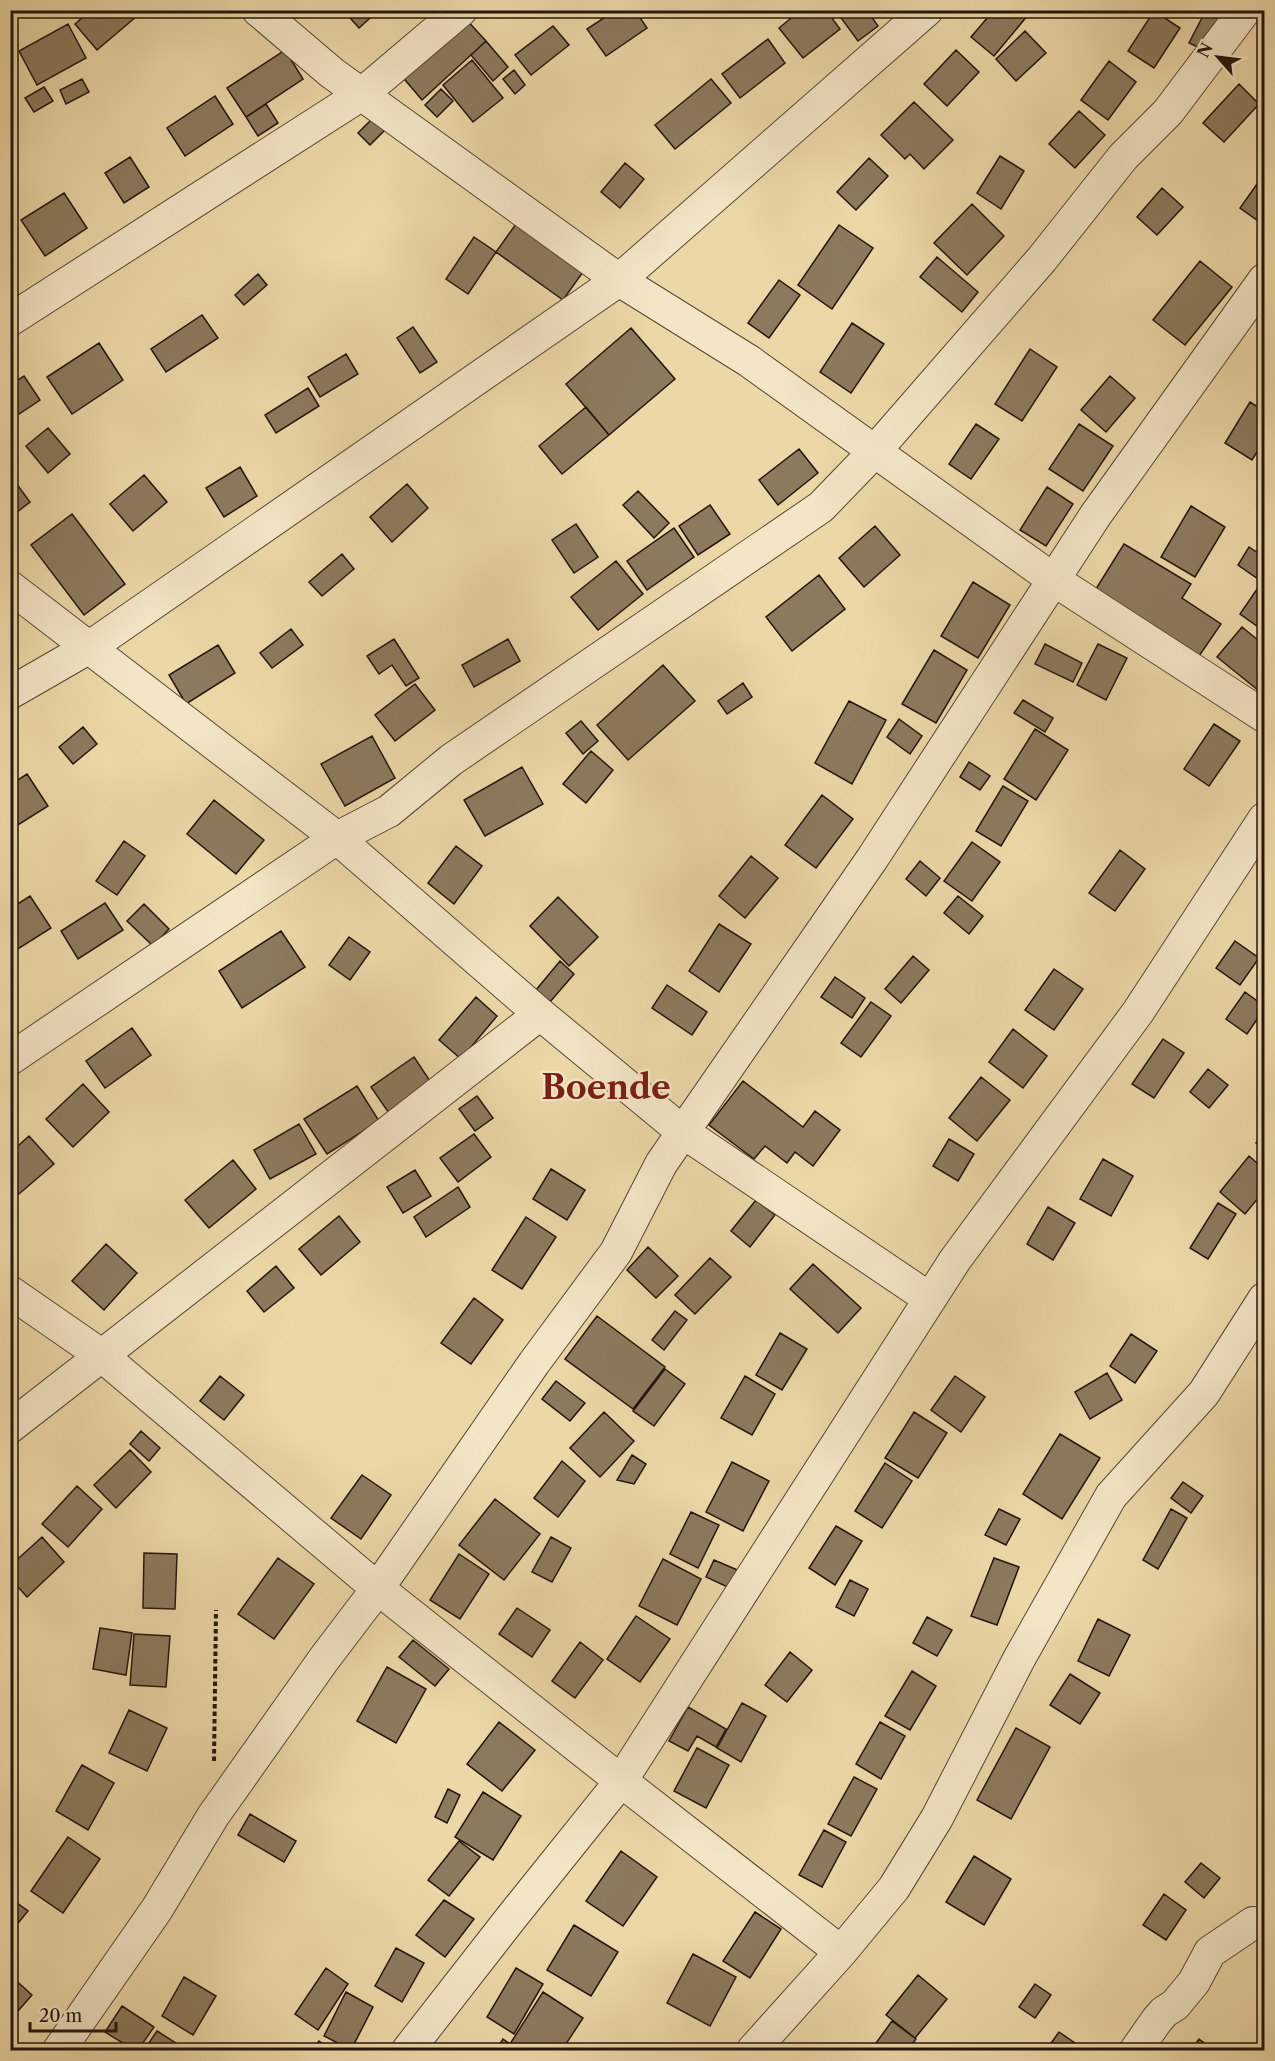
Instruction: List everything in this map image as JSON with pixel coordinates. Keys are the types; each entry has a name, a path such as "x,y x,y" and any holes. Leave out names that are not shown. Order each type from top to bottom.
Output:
{"street":[{"path":"258,10 332,73 619,280 749,362 1054,580 1264,716"},
{"path":"10,320 362,94 460,10"},
{"path":"10,693 90,647 619,280 927,10"},
{"path":"10,1059 337,838 389,812 451,760 821,507 875,451 1042,259 1124,157 1167,112 1245,10"},
{"path":"60,2050 157,1909 213,1816 324,1659 378,1588 534,1363 616,1252 661,1164 872,859 1095,516 1264,280"},
{"path":"10,586 337,838 540,1014 683,1132 930,1299"},
{"path":"408,2050 621,1781 955,1260 1138,1012 1264,819"},
{"path":"10,1427 540,1014"},
{"path":"10,1292 100,1356 378,1588 841,1952"},
{"path":"753,2050 841,1952 894,1888 937,1818 1019,1659 1111,1496 1204,1393 1264,1299"},
{"path":"1136,2050 1157,2020 1175,2005 1194,1982 1210,1952 1253,1923"}],"path":[{"path":"214,1770 216,1610"}],"building":[{"path":"91,10 144,10 97,50 75,24"},
{"path":"343,10 379,10 359,28"},
{"path":"616,10 635,10 647,28 606,56 587,29"},
{"path":"801,10 826,10 840,29 803,58 779,28"},
{"path":"867,10 878,26 858,41 836,11"},
{"path":"994,10 1023,10 1028,15 994,56 971,37"},
{"path":"1206,10 1227,10 1206,51 1189,43"},
{"path":"1154,11 1180,28 1154,68 1128,51"},
{"path":"463,16 486,41 422,100 400,74"},
{"path":"68,24 86,58 37,85 19,51"},
{"path":"553,26 569,45 531,75 515,55"},
{"path":"1025,31 1046,53 1016,81 996,59"},
{"path":"768,39 785,63 740,98 722,74"},
{"path":"486,41 508,67 493,81 471,55"},
{"path":"285,50 303,79 246,117 227,88"},
{"path":"956,50 979,72 947,106 924,84"},
{"path":"472,60 503,98 473,122 443,85"},
{"path":"1109,61 1136,82 1108,120 1081,100"},
{"path":"514,70 525,85 515,94 503,79"},
{"path":"82,79 89,92 66,104 60,90"},
{"path":"711,79 731,103 675,149 655,125"},
{"path":"1239,84 1259,104 1224,142 1203,123"},
{"path":"44,87 53,101 34,112 25,98"},
{"path":"441,89 453,101 437,117 425,105"},
{"path":"215,96 233,124 185,156 167,128"},
{"path":"914,102 953,140 924,169 910,154 905,159 881,135"},
{"path":"266,104 278,123 258,136 246,117"},
{"path":"1079,111 1105,135 1075,168 1049,144"},
{"path":"373,118 385,130 370,145 358,133"},
{"path":"1000,156 1024,171 1001,209 977,193"},
{"path":"130,157 149,187 124,203 105,173"},
{"path":"869,158 888,176 856,210 837,192"},
{"path":"625,163 644,179 620,208 601,192"},
{"path":"1264,174 1264,225 1240,208"},
{"path":"1162,188 1183,207 1157,235 1137,217"},
{"path":"64,193 87,228 45,256 21,220"},
{"path":"972,204 1004,236 967,275 934,243"},
{"path":"516,224 583,272 563,300 496,252"},
{"path":"839,225 873,248 832,309 798,285"},
{"path":"474,237 496,252 468,294 446,279"},
{"path":"937,257 978,292 962,312 920,277"},
{"path":"1200,261 1232,287 1185,345 1153,320"},
{"path":"258,274 267,285 244,305 235,295"},
{"path":"779,280 800,295 769,338 748,323"},
{"path":"202,315 218,338 166,372 151,349"},
{"path":"852,323 884,344 851,393 820,372"},
{"path":"413,327 437,362 420,373 397,338"},
{"path":"631,328 675,379 609,435 566,384"},
{"path":"99,343 123,380 72,414 47,377"},
{"path":"1030,349 1057,367 1022,421 995,404"},
{"path":"346,354 358,374 320,397 308,377"},
{"path":"24,376 40,400 10,420 10,385"},
{"path":"1110,376 1135,398 1106,432 1081,410"},
{"path":"308,388 319,406 276,433 265,415"},
{"path":"1250,402 1264,411 1264,441 1252,460 1225,443"},
{"path":"586,407 609,435 562,474 539,446"},
{"path":"976,424 999,439 971,479 949,464"},
{"path":"1079,424 1113,446 1083,491 1049,469"},
{"path":"48,428 70,454 48,473 26,446"},
{"path":"799,449 818,473 778,505 759,480"},
{"path":"240,467 257,496 224,517 206,488"},
{"path":"144,475 167,502 133,531 110,504"},
{"path":"16,483 30,502 12,516 10,514 10,487"},
{"path":"407,484 428,508 392,542 370,517"},
{"path":"1047,487 1073,504 1046,546 1020,530"},
{"path":"638,491 669,523 654,538 623,505"},
{"path":"710,505 730,534 698,555 679,526"},
{"path":"1191,506 1225,527 1195,577 1161,557"},
{"path":"72,514 125,584 84,615 31,545"},
{"path":"576,524 598,557 574,573 552,540"},
{"path":"875,526 900,555 864,587 839,558"},
{"path":"674,528 694,557 647,590 627,561"},
{"path":"1124,544 1191,584 1182,598 1221,624 1197,659 1089,600"},
{"path":"1249,547 1264,557 1264,569 1258,579 1238,565"},
{"path":"342,554 354,569 322,596 309,582"},
{"path":"616,561 643,594 598,630 571,597"},
{"path":"819,575 845,609 792,651 766,617"},
{"path":"1264,579 1264,631 1240,614"},
{"path":"973,582 1010,605 978,658 941,636"},
{"path":"1242,627 1264,645 1264,695 1217,657"},
{"path":"291,629 303,645 272,668 260,653"},
{"path":"394,639 419,678 406,686 392,665 379,674 367,656"},
{"path":"508,639 520,661 474,687 462,665"},
{"path":"1045,644 1082,663 1073,682 1035,664"},
{"path":"1098,644 1127,658 1106,700 1077,685"},
{"path":"218,645 235,673 186,704 169,675"},
{"path":"934,650 967,670 936,723 902,704"},
{"path":"663,665 695,701 628,760 597,725"},
{"path":"743,683 752,697 727,714 718,701"},
{"path":"415,684 435,710 395,741 375,715"},
{"path":"1023,700 1053,718 1045,732 1014,713"},
{"path":"849,701 886,720 852,784 815,763"},
{"path":"899,719 922,736 910,754 887,737"},
{"path":"581,721 598,741 583,754 566,733"},
{"path":"1214,724 1240,741 1209,786 1184,769"},
{"path":"83,727 97,744 73,764 59,747"},
{"path":"1035,729 1068,750 1036,800 1004,779"},
{"path":"372,736 395,778 345,806 321,764"},
{"path":"591,751 613,770 586,803 563,784"},
{"path":"969,762 990,776 980,790 960,777"},
{"path":"522,767 543,804 485,836 464,800"},
{"path":"27,774 48,806 10,830 10,785"},
{"path":"1003,786 1028,801 1001,846 976,831"},
{"path":"822,795 853,819 816,868 785,845"},
{"path":"214,800 264,840 236,874 187,834"},
{"path":"124,841 145,856 117,895 96,881"},
{"path":"972,842 1000,862 972,901 944,881"},
{"path":"456,846 482,866 454,904 428,883"},
{"path":"1120,850 1145,869 1115,911 1089,893"},
{"path":"751,856 778,878 745,918 719,896"},
{"path":"920,861 940,878 926,896 906,879"},
{"path":"30,896 51,928 10,954 10,909"},
{"path":"958,896 983,916 969,934 944,913"},
{"path":"558,897 598,937 569,966 530,926"},
{"path":"105,903 123,930 78,959 61,931"},
{"path":"144,904 169,929 153,946 127,921"},
{"path":"719,924 751,944 719,992 689,971"},
{"path":"281,931 305,967 242,1008 219,971"},
{"path":"349,937 370,952 350,980 329,965"},
{"path":"1235,941 1259,958 1240,985 1216,968"},
{"path":"913,956 929,970 901,1003 885,989"},
{"path":"560,961 574,974 550,1002 536,990"},
{"path":"1054,969 1083,989 1054,1030 1025,1010"},
{"path":"835,977 865,998 852,1018 821,997"},
{"path":"667,985 707,1012 692,1035 652,1008"},
{"path":"1245,992 1264,1006 1247,1034 1226,1019"},
{"path":"476,997 497,1016 461,1059 439,1040"},
{"path":"871,1002 891,1016 861,1057 841,1043"},
{"path":"132,1028 151,1055 105,1088 86,1061"},
{"path":"1013,1029 1047,1056 1023,1088 989,1062"},
{"path":"1163,1039 1184,1053 1154,1098 1132,1084"},
{"path":"414,1057 436,1090 393,1119 371,1087"},
{"path":"1208,1069 1228,1085 1209,1108 1190,1092"},
{"path":"981,1077 1010,1100 977,1141 949,1118"},
{"path":"743,1081 803,1127 815,1111 840,1130 813,1166 795,1152 787,1163 765,1146 754,1159 709,1125"},
{"path":"83,1084 109,1112 73,1147 46,1119"},
{"path":"357,1086 379,1121 327,1154 304,1119"},
{"path":"477,1096 493,1118 475,1131 459,1109"},
{"path":"299,1124 316,1154 270,1179 254,1150"},
{"path":"1264,1132 1264,1150 1256,1143"},
{"path":"474,1134 491,1157 458,1182 440,1158"},
{"path":"29,1136 54,1164 13,1199 10,1195 10,1153"},
{"path":"949,1139 974,1154 958,1181 933,1166"},
{"path":"1249,1156 1264,1169 1264,1191 1245,1214 1220,1192"},
{"path":"1103,1159 1133,1176 1111,1216 1080,1199"},
{"path":"233,1160 256,1189 209,1228 185,1200"},
{"path":"551,1169 585,1190 567,1220 533,1199"},
{"path":"415,1170 431,1196 403,1213 387,1187"},
{"path":"458,1187 470,1207 426,1237 414,1217"},
{"path":"756,1200 775,1215 750,1247 731,1231"},
{"path":"1218,1203 1236,1214 1208,1259 1190,1248"},
{"path":"1048,1207 1075,1223 1053,1260 1027,1244"},
{"path":"339,1216 360,1242 321,1275 299,1249"},
{"path":"526,1217 556,1237 522,1289 492,1270"},
{"path":"106,1244 137,1273 104,1310 72,1281"},
{"path":"648,1247 678,1276 656,1298 627,1270"},
{"path":"710,1258 731,1277 695,1314 675,1295"},
{"path":"813,1264 861,1308 838,1333 790,1289"},
{"path":"276,1266 294,1288 264,1312 247,1291"},
{"path":"474,1298 503,1320 471,1364 441,1343"},
{"path":"675,1311 687,1320 664,1350 652,1340"},
{"path":"597,1316 665,1367 633,1409 565,1359"},
{"path":"780,1333 807,1349 782,1390 756,1375"},
{"path":"1131,1334 1157,1351 1135,1383 1110,1366"},
{"path":"665,1369 685,1384 654,1426 633,1411"},
{"path":"1107,1373 1122,1400 1090,1419 1075,1392"},
{"path":"220,1376 244,1395 224,1420 200,1401"},
{"path":"745,1376 775,1394 752,1435 721,1418"},
{"path":"955,1376 985,1397 961,1432 931,1410"},
{"path":"556,1381 585,1403 570,1421 542,1399"},
{"path":"604,1412 634,1441 600,1477 570,1448"},
{"path":"914,1412 947,1433 918,1478 885,1458"},
{"path":"141,1431 160,1448 149,1461 130,1444"},
{"path":"1060,1434 1100,1458 1062,1519 1023,1494"},
{"path":"130,1450 151,1472 116,1508 94,1485"},
{"path":"632,1455 646,1464 634,1484 617,1480"},
{"path":"562,1461 585,1481 558,1517 534,1498"},
{"path":"732,1462 769,1481 743,1531 706,1512"},
{"path":"885,1463 912,1481 882,1528 855,1511"},
{"path":"362,1475 391,1495 361,1539 331,1518"},
{"path":"1183,1482 1203,1496 1191,1513 1171,1498"},
{"path":"77,1486 102,1509 68,1547 42,1524"},
{"path":"495,1499 540,1534 504,1580 459,1545"},
{"path":"999,1509 1020,1519 1006,1545 985,1535"},
{"path":"1171,1509 1187,1518 1158,1569 1143,1560"},
{"path":"691,1512 719,1525 698,1568 670,1554"},
{"path":"836,1526 862,1541 835,1585 809,1568"},
{"path":"42,1537 64,1562 27,1597 10,1578 10,1566"},
{"path":"551,1537 571,1548 552,1582 532,1572"},
{"path":"144,1553 177,1554 175,1609 143,1608"},
{"path":"459,1554 489,1574 460,1619 430,1600"},
{"path":"278,1558 314,1584 274,1639 238,1614"},
{"path":"994,1558 1019,1567 997,1625 971,1616"},
{"path":"663,1559 701,1579 677,1625 639,1606"},
{"path":"714,1560 742,1572 734,1590 706,1577"},
{"path":"850,1580 868,1589 854,1616 836,1607"},
{"path":"517,1608 550,1630 532,1657 499,1634"},
{"path":"636,1616 670,1639 640,1682 607,1659"},
{"path":"927,1617 952,1630 937,1656 913,1643"},
{"path":"1098,1619 1130,1635 1109,1676 1078,1661"},
{"path":"100,1628 132,1633 126,1675 93,1669"},
{"path":"134,1634 170,1636 166,1687 130,1685"},
{"path":"413,1640 449,1669 435,1686 399,1657"},
{"path":"580,1642 603,1660 575,1698 552,1681"},
{"path":"790,1652 812,1670 787,1702 765,1685"},
{"path":"387,1667 426,1689 396,1743 357,1721"},
{"path":"912,1671 936,1686 910,1730 885,1716"},
{"path":"1070,1674 1100,1693 1080,1724 1050,1705"},
{"path":"742,1703 766,1716 741,1762 717,1748"},
{"path":"688,1707 726,1729 716,1747 697,1736 688,1751 669,1741"},
{"path":"129,1710 167,1728 147,1771 109,1753"},
{"path":"499,1722 535,1750 502,1791 467,1764"},
{"path":"880,1722 905,1736 881,1779 856,1764"},
{"path":"1016,1728 1050,1747 1011,1819 977,1800"},
{"path":"697,1748 729,1765 706,1808 674,1791"},
{"path":"82,1765 114,1783 88,1830 56,1811"},
{"path":"854,1777 877,1789 851,1836 828,1824"},
{"path":"448,1789 460,1795 447,1823 435,1817"},
{"path":"483,1792 521,1816 493,1860 455,1837"},
{"path":"250,1814 296,1841 284,1862 238,1835"},
{"path":"824,1830 846,1842 822,1887 799,1875"},
{"path":"68,1837 100,1859 63,1913 31,1891"},
{"path":"459,1841 480,1857 449,1896 428,1880"},
{"path":"621,1851 657,1877 623,1926 586,1901"},
{"path":"974,1856 1011,1879 984,1925 946,1902"},
{"path":"1201,1863 1220,1878 1204,1898 1185,1882"},
{"path":"1164,1894 1186,1910 1166,1940 1143,1925"},
{"path":"10,1898 28,1911 10,1933"},
{"path":"444,1900 474,1919 445,1957 416,1935"},
{"path":"755,1912 781,1929 750,1978 723,1961"},
{"path":"574,1925 618,1952 591,1996 547,1970"},
{"path":"396,1948 424,1963 402,2002 375,1986"},
{"path":"693,1954 736,1977 710,2026 667,2003"},
{"path":"326,1968 348,1984 318,2030 295,2014"},
{"path":"516,1968 543,1984 514,2034 487,2017"},
{"path":"10,1975 32,1995 10,2020"},
{"path":"918,1975 947,1999 915,2038 886,2015"},
{"path":"184,1977 216,1996 193,2035 162,2016"},
{"path":"1035,1984 1051,1995 1035,2018 1019,2007"},
{"path":"346,1992 373,2007 351,2050 324,2036"},
{"path":"543,1992 583,2018 562,2050 522,2050 510,2044"},
{"path":"122,2006 154,2027 138,2050 134,2050 105,2032"},
{"path":"892,2021 916,2039 908,2050 871,2050"},
{"path":"157,2031 187,2050 144,2050"},
{"path":"1059,2032 1085,2050 1046,2050"},
{"path":"503,2039 510,2044 522,2050 496,2050"},
{"path":"1199,2039 1214,2050 1191,2050"},
{"path":"319,2041 332,2050 312,2050"}],"district":[{"name":"Boende","path":"606,1087"}]}
